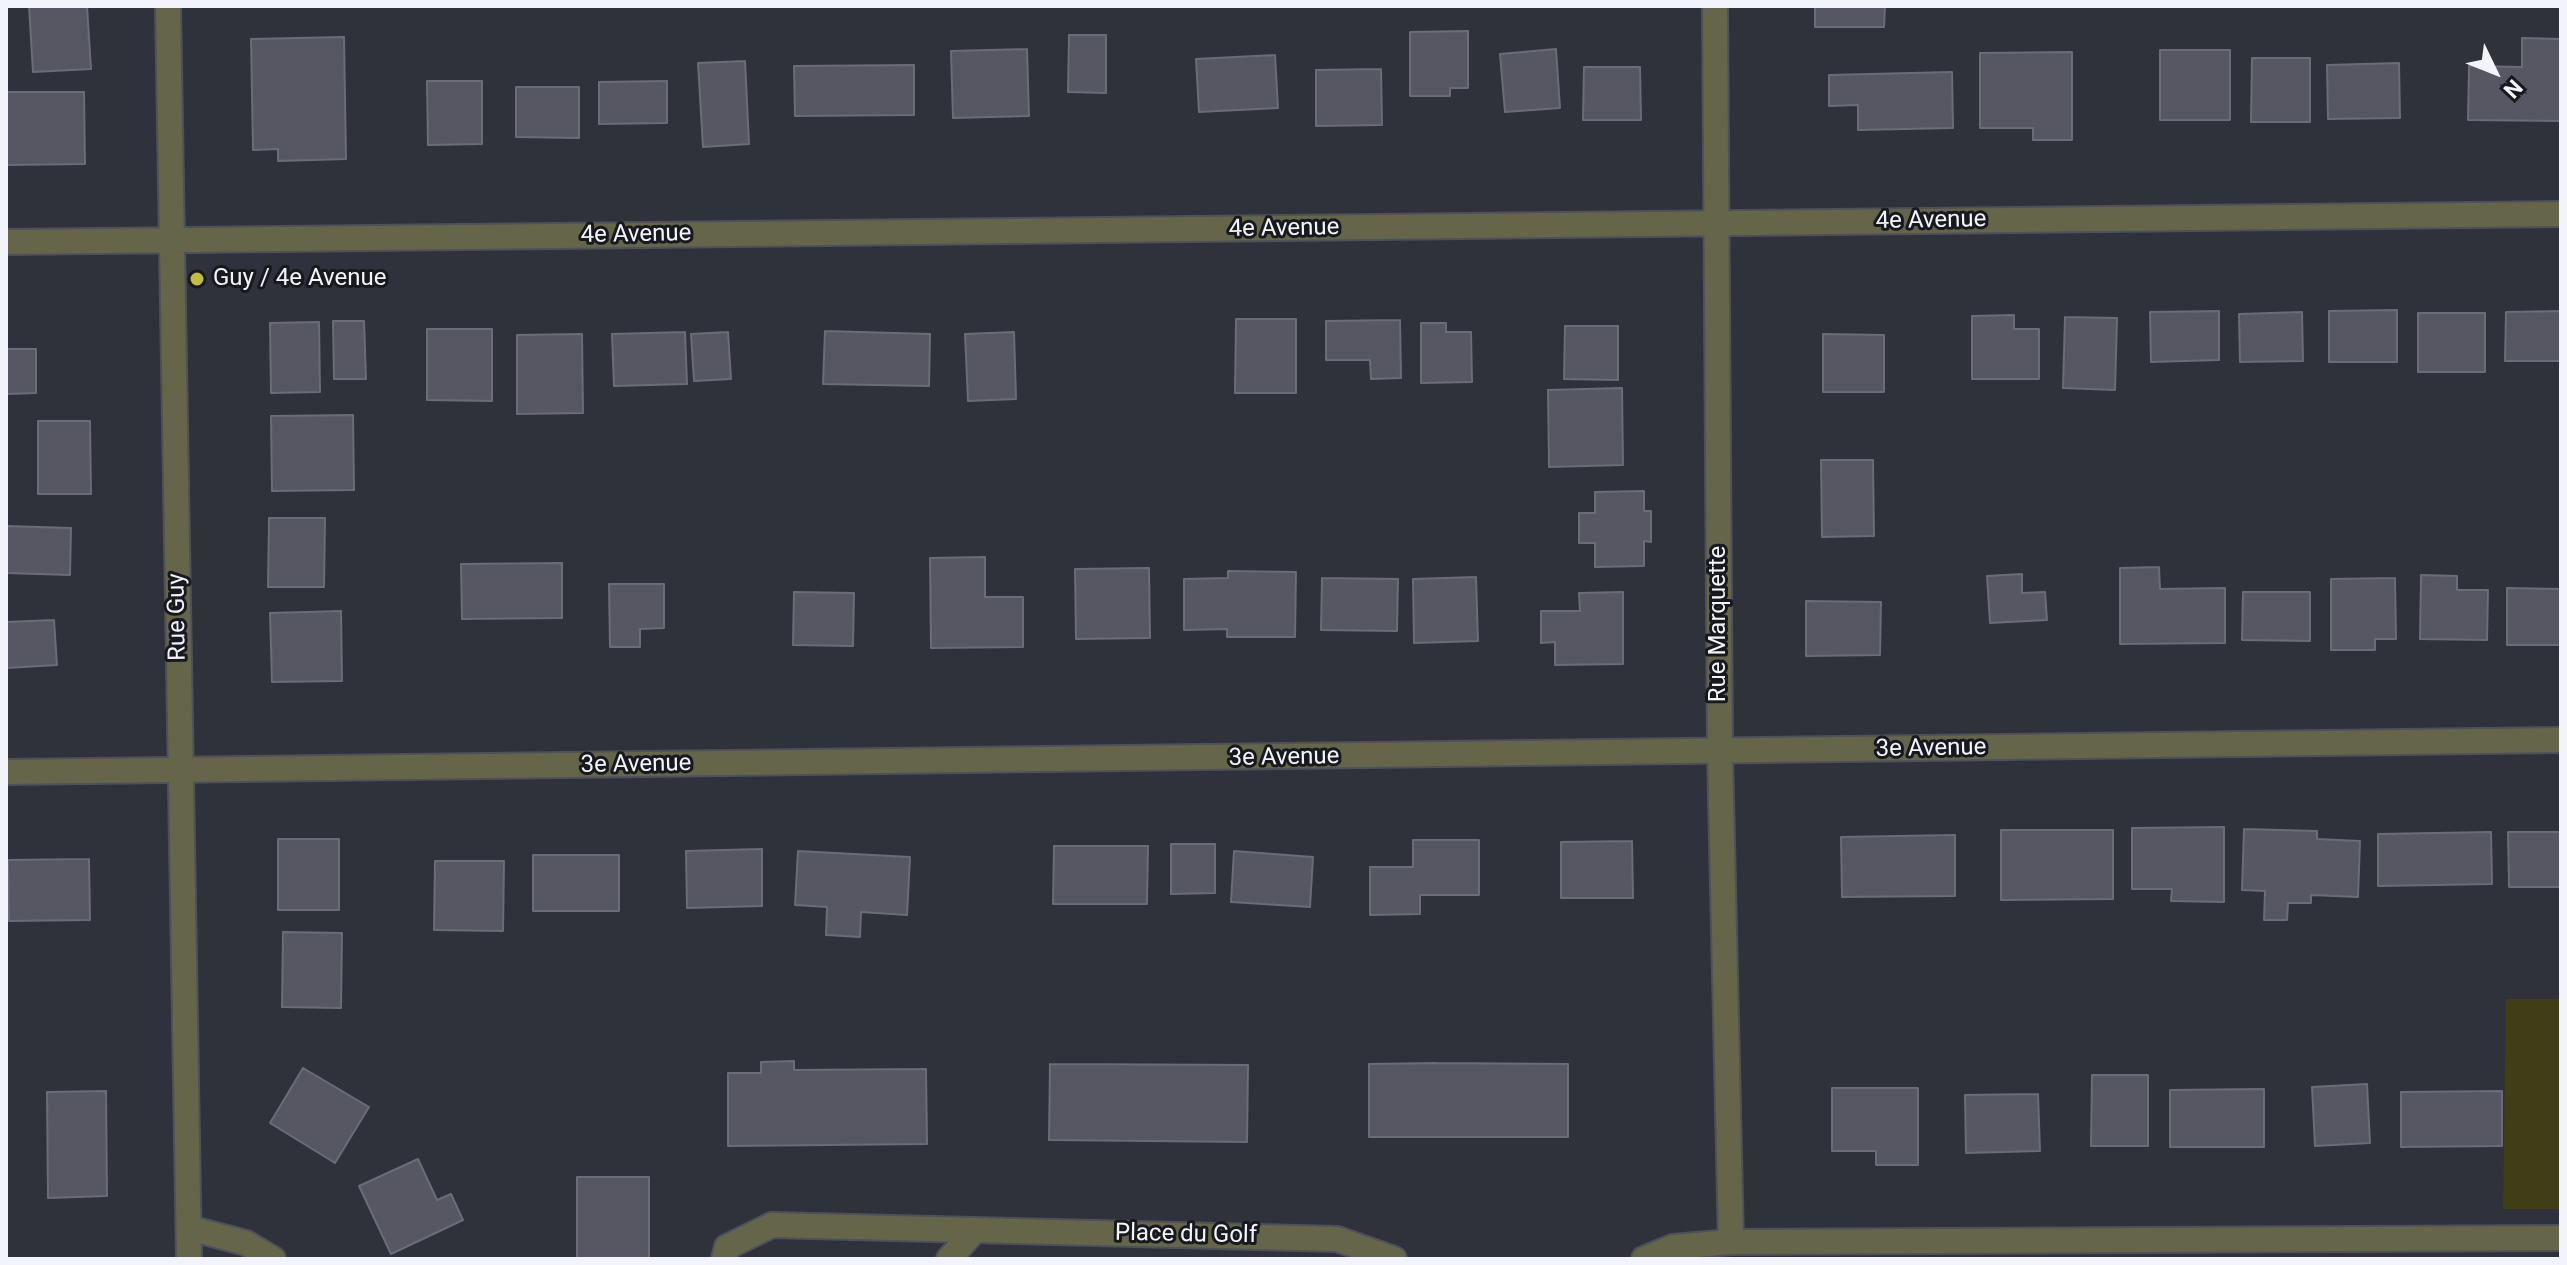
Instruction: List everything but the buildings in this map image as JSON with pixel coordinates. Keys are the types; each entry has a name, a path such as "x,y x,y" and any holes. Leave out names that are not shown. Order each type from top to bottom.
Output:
{"street":[{"name":"Rue Guy","path":"168,6 189,1259"},
{"name":"Rue Marquette","path":"1715,6 1720,753 1731,1242"},
{"name":"4e Avenue","path":"6,242 2561,214"},
{"name":"3e Avenue","path":"6,772 1720,753 2561,740"},
{"name":"Place du Golf","path":"724,1259 727,1247 772,1225 1337,1239 1394,1259"},
{"path":"189,1228 246,1243 273,1259"},
{"path":"949,1259 974,1231"},
{"path":"1644,1259 1673,1247 1731,1242 2202,1250 2561,1238"}],"shaded area":[{"path":"2506,999 2561,999 2561,1209 2503,1209"}],"place":[{"name":"Guy / 4e Avenue","path":"197,279"}]}
